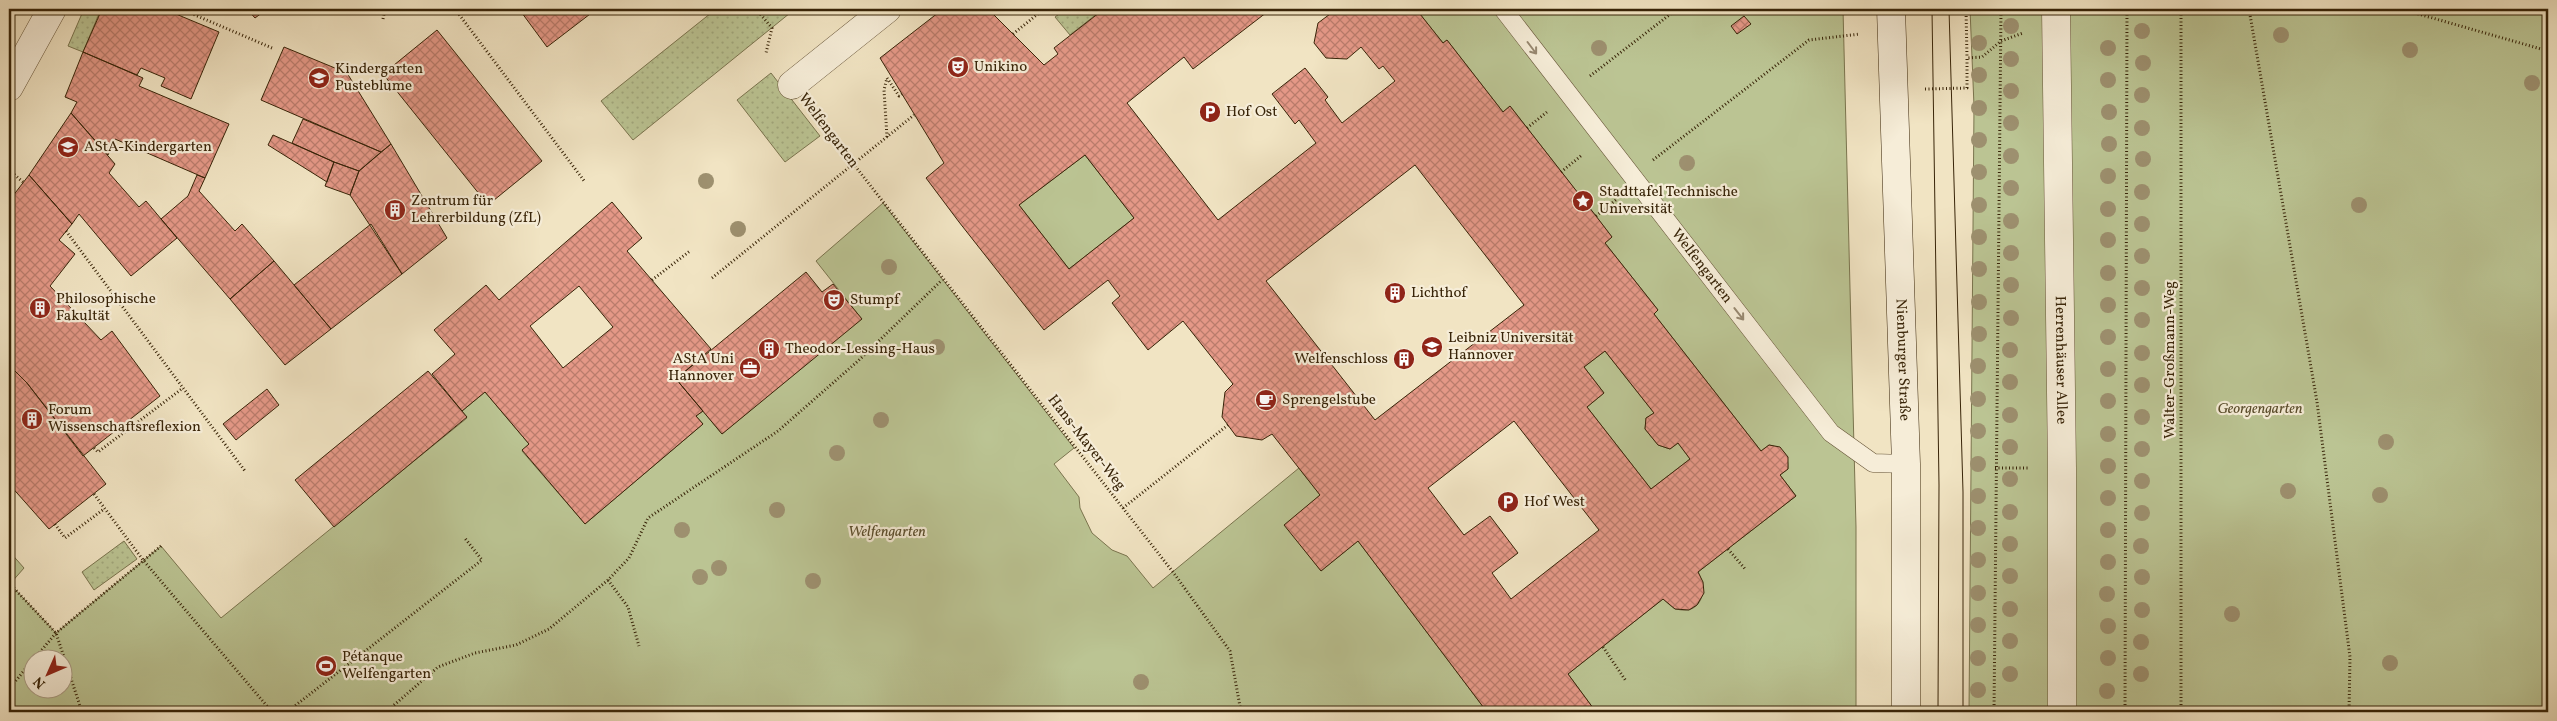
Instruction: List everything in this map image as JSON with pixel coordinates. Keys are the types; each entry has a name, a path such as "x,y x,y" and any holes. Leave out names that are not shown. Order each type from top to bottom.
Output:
{"street":[{"path":"10,84 52,9"},
{"name":"Welfengarten","path":"792,85 888,9"},
{"name":"Nienburger Straße","path":"1891,9 1906,464 1906,712"},
{"name":"Herrenhäuser Allee","path":"2056,15 2062,468 2062,712"}],"lane":[{"name":"Welfengarten","path":"1503,9 1831,434 1873,463 1906,464"}],"path":[{"path":"181,9 272,48"},
{"path":"383,19 385,9"},
{"path":"455,9 586,182"},
{"path":"756,9 772,28 766,52"},
{"path":"1013,34 1044,9"},
{"path":"1568,94 1677,9"},
{"path":"1918,89 1967,88 1966,9"},
{"path":"1994,712 2001,9"},
{"path":"2125,712 2127,9"},
{"name":"Walter-Großmann-Weg","path":"2181,712 2182,9"},
{"path":"2249,9 2318,412 2350,657 2349,712"},
{"path":"2401,9 2548,51"},
{"path":"1967,58 1982,57 2001,41 2056,15"},
{"path":"1630,176 1809,40 1861,34"},
{"path":"887,137 884,90 887,78 899,96 902,94"},
{"name":"Welfengarten","path":"792,85 883,203"},
{"path":"712,278 914,115"},
{"path":"1561,172 1574,161"},
{"path":"9,170 23,182"},
{"name":"Hans-Mayer-Weg","path":"883,203 1173,572 1230,651 1241,712"},
{"path":"66,231 246,471"},
{"path":"652,280 690,251"},
{"path":"386,712 438,668 476,653 516,644 549,629 608,580 629,558 648,518 778,431 858,361 942,280"},
{"path":"94,448 98,452 183,388"},
{"path":"1122,508 1228,425"},
{"path":"94,494 143,560 272,712"},
{"path":"55,524 65,538 104,508"},
{"path":"287,712 482,560 464,538"},
{"path":"44,648 56,633 161,546"},
{"path":"1728,549 1746,570"},
{"path":"608,580 628,606 639,646"},
{"path":"9,583 56,633 82,712"},
{"path":"1602,647 1626,681"},
{"path":"9,689 22,674"}],"green space":[{"path":"84,9 101,9 83,52 68,46"},
{"path":"716,9 795,9 633,140 601,101"},
{"path":"1066,9 1103,9 1070,35 1055,17"},
{"path":"1416,9 1843,9 1856,527 1856,712 1596,712 1568,674 1663,599 1676,609 1692,609 1697,605 1702,593 1701,579 1698,572 1796,496 1780,475 1788,469 1784,452 1769,445 1761,451 1654,314 1658,310 1605,243 1612,237 1510,106 1503,112 1447,40 1443,43"},
{"name":"Georgengarten","path":"1970,9 2548,9 2548,712 1969,712 1974,106"},
{"path":"771,73 820,136 785,162 737,100"},
{"path":"1085,155 1134,218 1069,269 1019,205"},
{"name":"Welfengarten","path":"883,203 1074,448 1054,464 1079,497 1080,508 1092,533 1112,550 1127,556 1153,588 1299,468 1320,495 1285,525 1321,571 1358,541 1487,712 9,712 9,551 24,568 10,584 56,633 161,546 221,618 467,418 462,411 485,392 529,444 522,451 585,524 703,424 696,416 703,411 722,434 861,318 816,261"},
{"path":"1605,351 1654,413 1646,418 1645,429 1658,445 1670,449 1678,443 1690,459 1651,489 1587,407 1604,393 1584,367"},
{"path":"124,541 137,559 94,590 82,572"}],"building":[{"path":"102,9 164,9 219,32 191,99 161,86 165,78 141,68 137,75 83,52"},
{"path":"247,9 267,9 255,18"},
{"path":"519,9 593,9 594,11 547,47"},
{"name":"Welfenschloss","path":"943,9 988,9 1044,65 1058,54 1054,48 1104,9 1271,9 1193,69 1184,57 1127,103 1218,220 1316,143 1299,120 1295,124 1272,94 1305,68 1328,97 1325,100 1342,123 1395,81 1383,66 1379,69 1361,47 1347,59 1326,58 1314,43 1318,23 1334,11 1332,9 1416,9 1443,43 1447,40 1503,112 1510,106 1596,216 1612,237 1605,243 1658,310 1654,314 1761,451 1769,445 1780,447 1788,457 1788,469 1780,475 1796,496 1698,572 1703,582 1704,593 1697,605 1689,610 1675,609 1663,599 1568,674 1596,712 1487,712 1358,541 1321,571 1284,525 1320,495 1272,434 1262,440 1236,436 1222,417 1225,392 1233,384 1183,321 1148,350 1112,303 1120,296 1108,280 1044,330 926,178 944,163 880,58","holes":["1085,155 1134,218 1069,269 1019,205","1605,351 1654,413 1646,418 1645,429 1658,445 1670,449 1678,443 1690,459 1651,489 1587,407 1604,393 1584,367","1514,421 1599,530 1511,599 1492,573 1518,553 1490,516 1464,535 1428,488"]},
{"path":"1744,16 1751,24 1737,34 1731,26"},
{"path":"437,30 542,161 488,205 383,74"},
{"path":"284,47 347,73 391,144 381,152 261,100"},
{"path":"83,52 143,78 139,86 229,124 205,178 115,139 108,155 71,113 77,102 65,97"},
{"path":"71,113 115,164 109,173 139,207 146,201 177,238 131,276 79,214 72,224 29,175"},
{"path":"303,119 381,152 359,171 334,162 292,143"},
{"path":"273,135 334,162 327,182 268,145"},
{"name":"Zentrum für Lehrerbildung (ZfL)","path":"391,144 447,238 402,274 350,195 359,171"},
{"path":"334,162 359,171 350,195 325,186"},
{"name":"Lichthof","path":"1415,165 1524,305 1375,420 1266,281"},
{"name":"Philosophische Fakultät","path":"29,175 72,224 59,240 75,254 50,286 101,340 112,331 160,396 83,456 27,383 9,365 9,201"},
{"path":"197,175 205,178 199,191 235,231 242,224 274,261 230,299 161,219 188,196"},
{"path":"612,202 642,238 627,251 711,349 676,379 703,411 696,416 703,424 585,524 522,450 529,444 485,392 462,411 432,374 455,354 434,330 486,285 499,300","holes":["579,286 613,327 563,368 530,326"]},
{"name":"Zentrum für Lehrerbildung (ZfL)","path":"371,224 402,274 331,329 294,285"},
{"path":"274,261 331,329 285,365 230,299"},
{"name":"Theodor-Lessing-Haus","path":"806,272 822,292 833,284 862,319 722,434 676,379"},
{"name":"Forum Wissenschaftsreflexion","path":"9,365 27,383 106,484 49,529 9,484"},
{"path":"428,371 467,417 334,527 295,480"},
{"path":"267,389 279,405 236,440 223,424"}],"tram line":[{"path":"1932,9 1939,485 1938,712"},
{"path":"1949,9 1963,492 1963,712"}],"place":[{"name":"Unikino","path":"958,67"},
{"name":"Kindergarten Pusteblume","path":"319,78"},
{"name":"Hof Ost","path":"1210,112"},
{"name":"AStA-Kindergarten","path":"68,147"},
{"name":"Stadttafel Technische Universität","path":"1583,201"},
{"name":"Zentrum für Lehrerbildung (ZfL)","path":"395,210"},
{"name":"Lichthof","path":"1395,293"},
{"name":"Stumpf","path":"834,300"},
{"name":"Philosophische Fakultät","path":"40,308"},
{"name":"Leibniz Universität Hannover","path":"1432,347"},
{"name":"Theodor-Lessing-Haus","path":"769,349"},
{"name":"Welfenschloss","path":"1404,359"},
{"name":"AStA Uni Hannover","path":"750,368"},
{"name":"Sprengelstube","path":"1266,400"},
{"name":"Forum Wissenschaftsreflexion","path":"32,419"},
{"name":"Hof West","path":"1508,502"},
{"name":"Pétanque Welfengarten","path":"326,666"}]}
